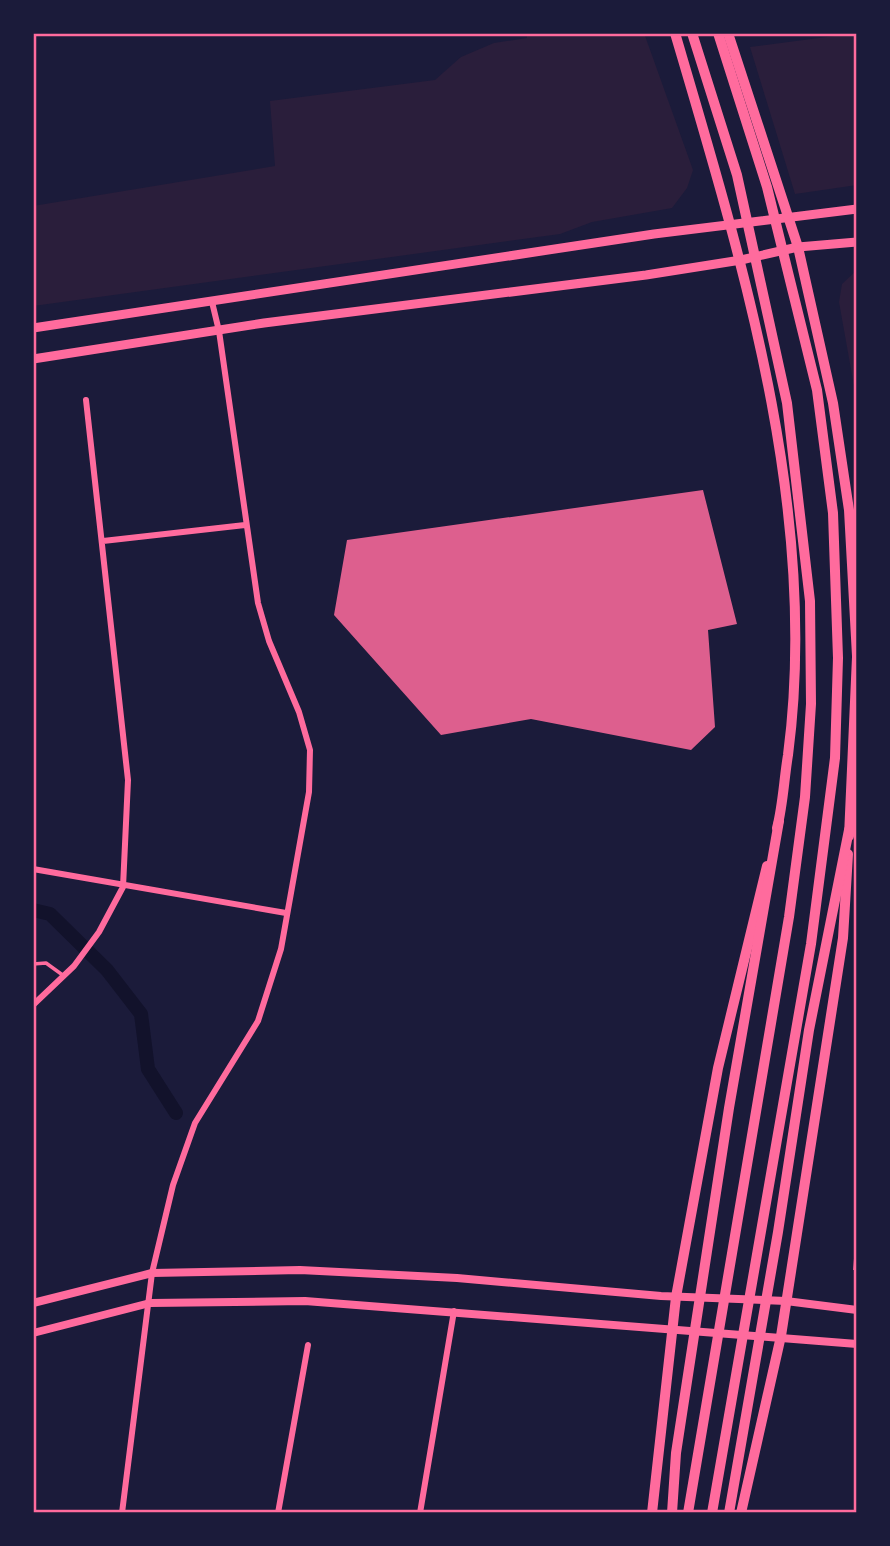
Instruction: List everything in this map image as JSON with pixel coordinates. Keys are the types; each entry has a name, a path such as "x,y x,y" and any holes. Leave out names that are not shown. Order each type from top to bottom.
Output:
{"highway":[{"path":"688,1513 789,917 806,797 811,704 810,601 787,403 737,175 692,33"},
{"path":"712,1513 811,944 835,758 838,658 833,513 817,390 767,187 718,33"},
{"path":"672,1513 676,1453 729,1108 779,821"},
{"path":"729,1513 809,1030 849,830"}],"main road":[{"path":"652,1513 676,1297 718,1068 779,821 794,702 794,609 789,526 767,379 741,260 675,33"},
{"path":"728,33 798,247 832,403 849,510 857,657 843,938 781,1336 741,1513"},
{"path":"33,328 731,225 857,209"},
{"path":"33,359 392,304 646,275 741,260 798,247 857,242"}],"street":[{"path":"122,1513 152,1273 173,1185 195,1123 258,1021 281,949 309,792 310,750 299,712 269,641 258,604 219,331 212,302"},
{"path":"33,1005 74,965 99,932 123,887 128,780 86,400"},
{"path":"103,541 245,525"},
{"path":"33,869 123,887 286,913"},
{"path":"33,1303 152,1273 300,1269 676,1297 786,1301 857,1310"},
{"path":"33,1333 150,1303 304,1301 857,1344"},
{"path":"421,1513 454,1311"},
{"path":"278,1513 308,1345"}],"lane":[{"path":"33,964 46,963 65,976"}],"shaded area":[{"path":"527,33 644,33 693,170 687,188 672,208 592,222 560,234 33,306 33,206 275,166 270,101 435,80 461,57 494,43 527,38"},
{"path":"857,33 857,185 795,194 750,47"},
{"path":"857,270 857,403 839,302 842,284"}],"building":[{"path":"703,490 737,624 708,630 715,727 691,750 531,719 441,735 334,615 347,540"},
{"path":"855,1247 857,1270 853,1270"}],"waterway":[{"path":"33,910 50,914 107,970 141,1014 148,1069 176,1113"}]}
